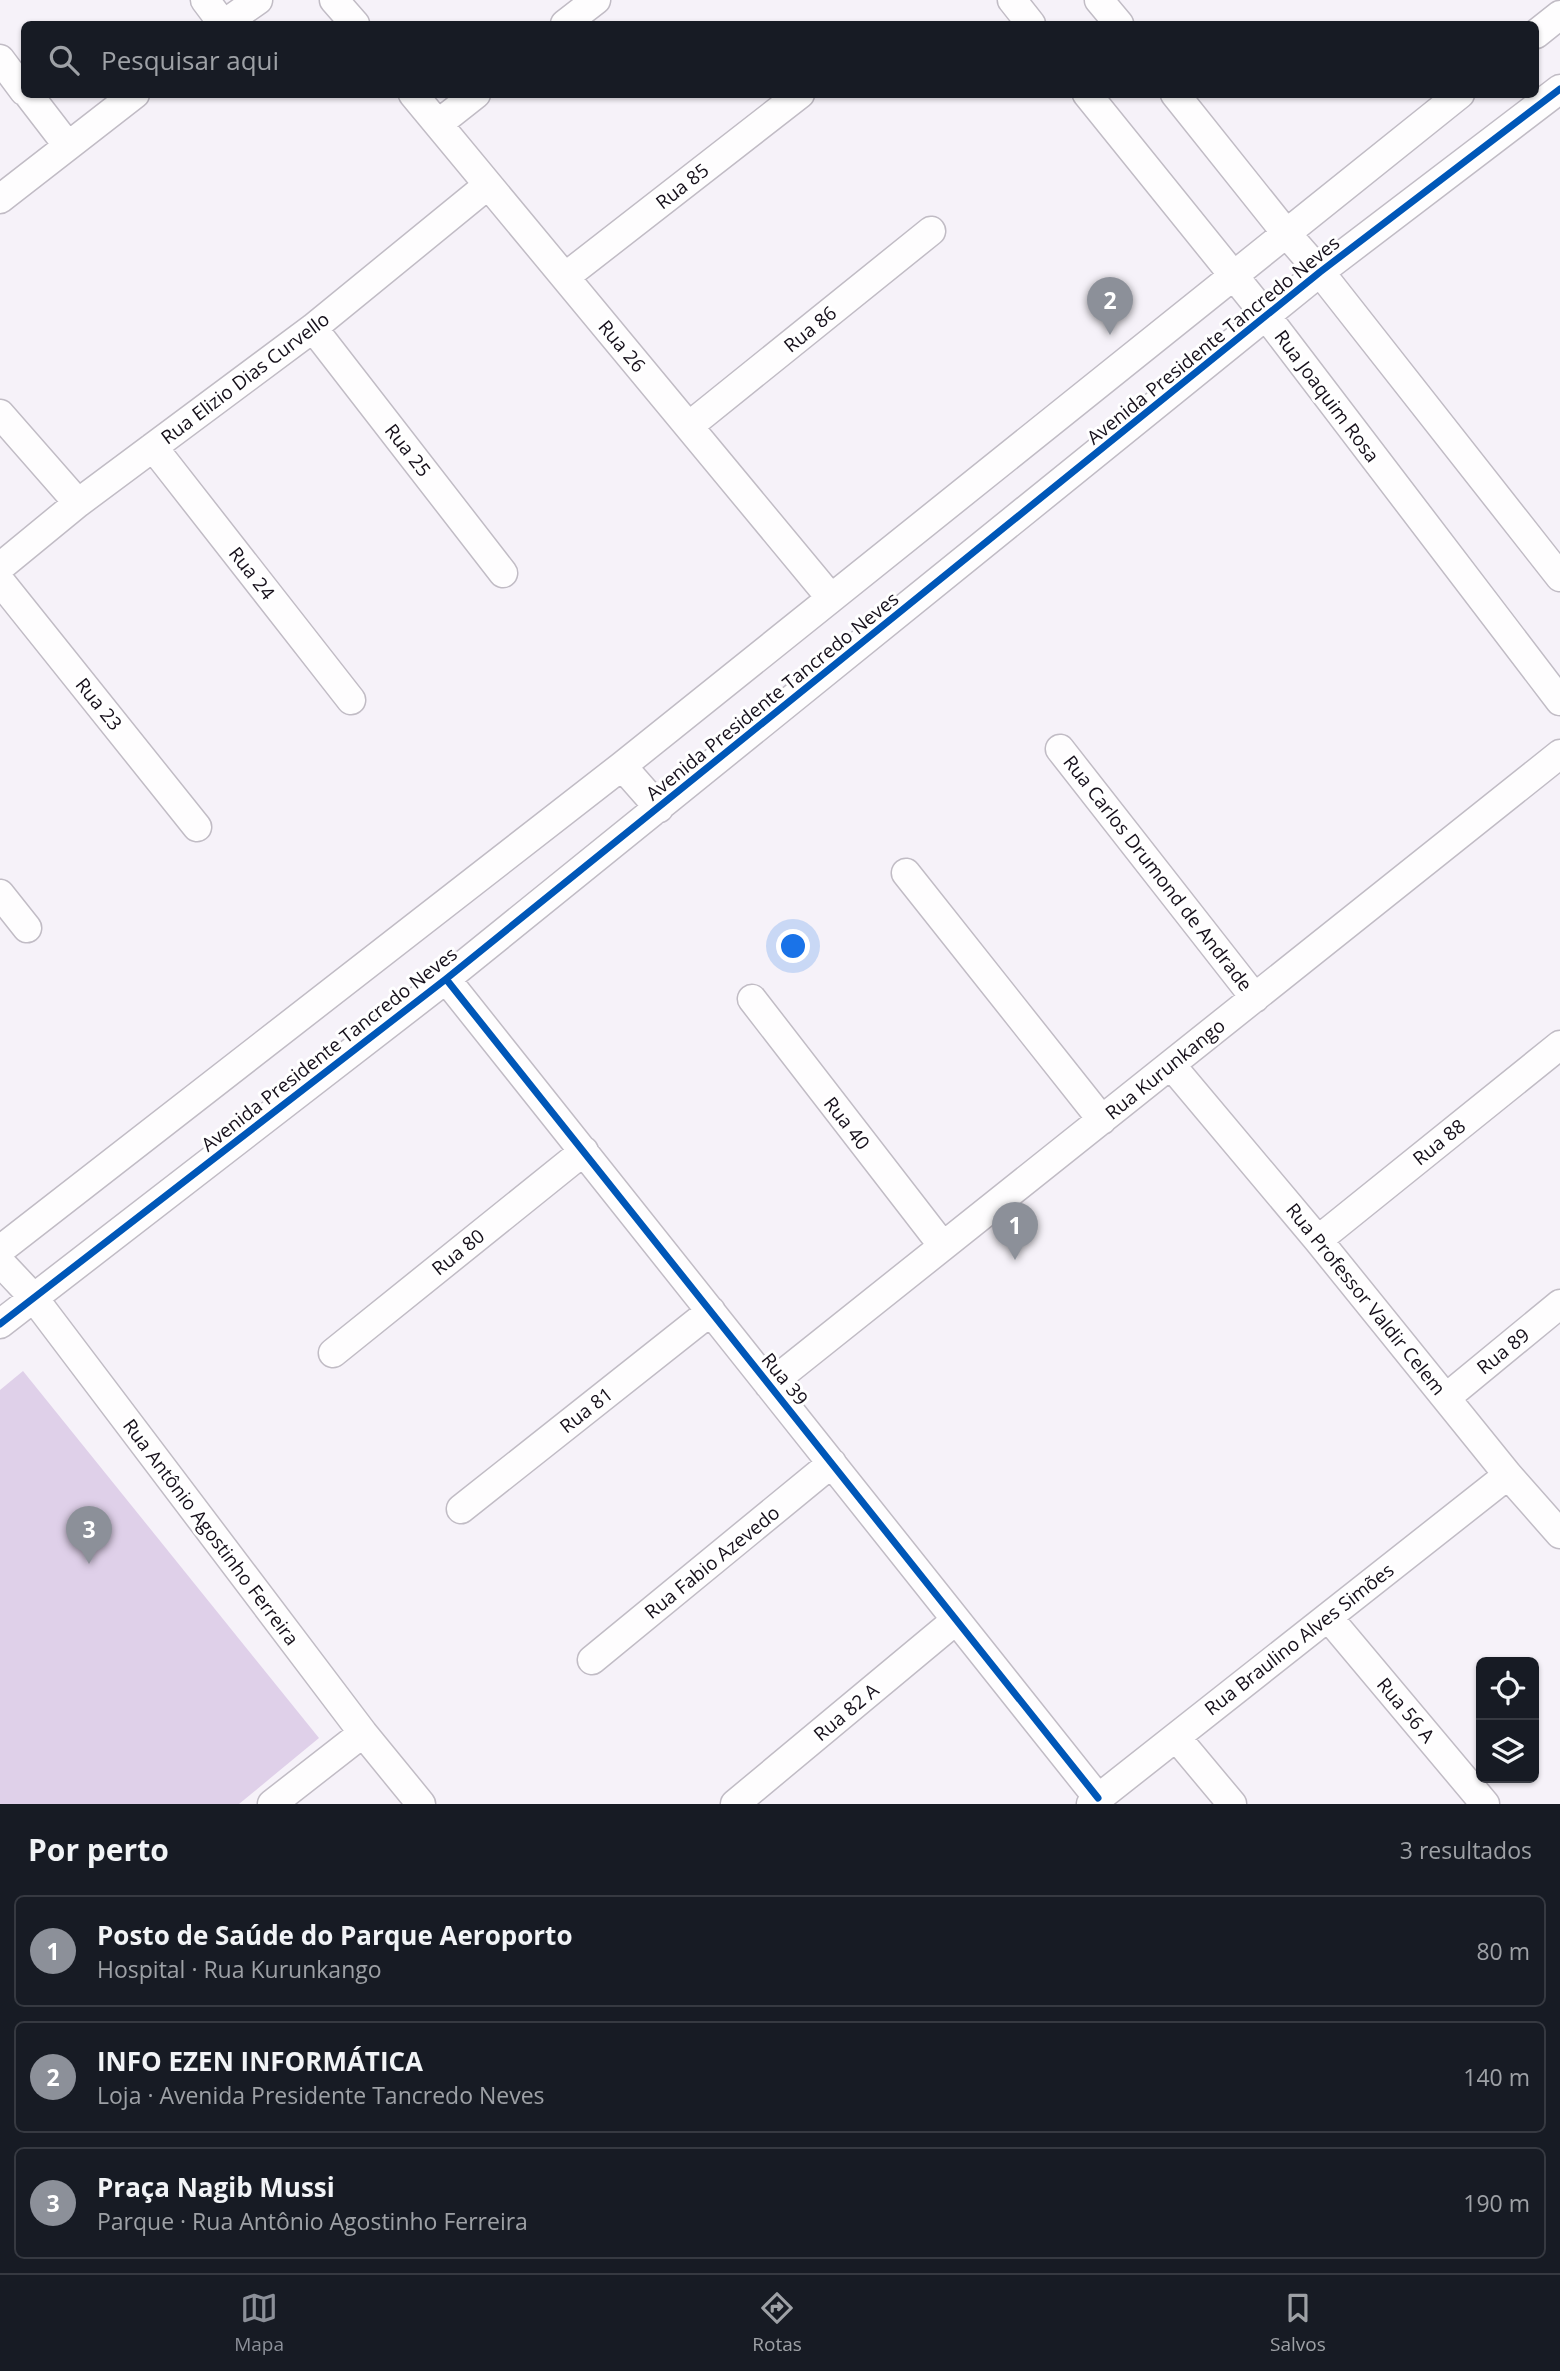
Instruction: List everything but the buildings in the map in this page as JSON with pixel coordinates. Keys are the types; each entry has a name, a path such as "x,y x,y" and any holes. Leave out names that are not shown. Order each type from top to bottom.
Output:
{"street":[{"path":"205,0 222,21"},
{"path":"228,21 258,0"},
{"path":"334,0 352,21"},
{"path":"569,21 596,0"},
{"path":"1012,0 1029,21"},
{"path":"1100,0 1117,21"},
{"path":"1539,31 1560,15"},
{"path":"0,59 21,86"},
{"name":"Avenida Presidente Tancredo Neves","path":"0,1324 446,979 1320,272 1560,89"},
{"path":"31,98 68,146"},
{"path":"0,199 130,98"},
{"name":"Rua 26","path":"416,98 831,597"},
{"path":"438,124 471,98"},
{"name":"Rua 85","path":"565,277 795,98"},
{"name":"Rua Joaquim Rosa","path":"1090,98 1267,317 1560,701"},
{"path":"1178,98 1320,272 1560,577"},
{"name":"Avenida Presidente Tancredo Neves","path":"0,1250 622,765 1455,98"},
{"name":"Rua Elizio Dias Curvello","path":"0,567 78,503 313,328 488,184"},
{"name":"Rua 86","path":"689,426 931,231"},
{"name":"Rua 25","path":"313,328 503,573"},
{"path":"0,414 78,503"},
{"name":"Rua 24","path":"153,447 351,700"},
{"name":"Rua 23","path":"0,581 197,827"},
{"name":"Rua Carlos Drumond de Andrade","path":"1060,749 1255,998"},
{"name":"Rua Kurunkango","path":"769,1385 1560,754"},
{"path":"622,765 659,807"},
{"path":"906,873 1101,1120"},
{"path":"0,894 27,928"},
{"name":"Rua 39","path":"446,979 957,1620 1094,1801"},
{"name":"Rua 40","path":"752,999 943,1247"},
{"name":"Rua 88","path":"1318,1240 1560,1045"},
{"name":"Rua Professor Valdir Celem","path":"1171,1065 1318,1240 1508,1475 1560,1534"},
{"name":"Rua 80","path":"333,1353 584,1151"},
{"name":"Rua Antônio Agostinho Ferreira","path":"0,1262 33,1297 363,1733 421,1804"},
{"name":"Rua 89","path":"1447,1397 1560,1304"},
{"name":"Rua 81","path":"461,1509 711,1311"},
{"name":"Rua Fabio Azevedo","path":"592,1660 832,1463"},
{"name":"Rua Braulino Alves Simões","path":"1094,1801 1508,1475"},
{"name":"Rua 56 A","path":"1328,1617 1485,1804"},
{"name":"Rua 82 A","path":"735,1804 957,1620"},
{"path":"272,1804 363,1733"},
{"path":"1176,1737 1232,1804"}],"shaded area":[{"path":"23,1371 319,1738 239,1804 0,1804 0,1390"}],"cycle path":[{"path":"0,1324 446,979 1320,272 1560,89"},
{"path":"446,979 1098,1798"}],"place":[{"name":"INFO EZEN INFORMÁTICA","path":"1110,335"},
{"name":"Posto de Saúde do Parque Aeroporto","path":"1015,1260"},
{"name":"Praça Nagib Mussi","path":"89,1564"}]}
